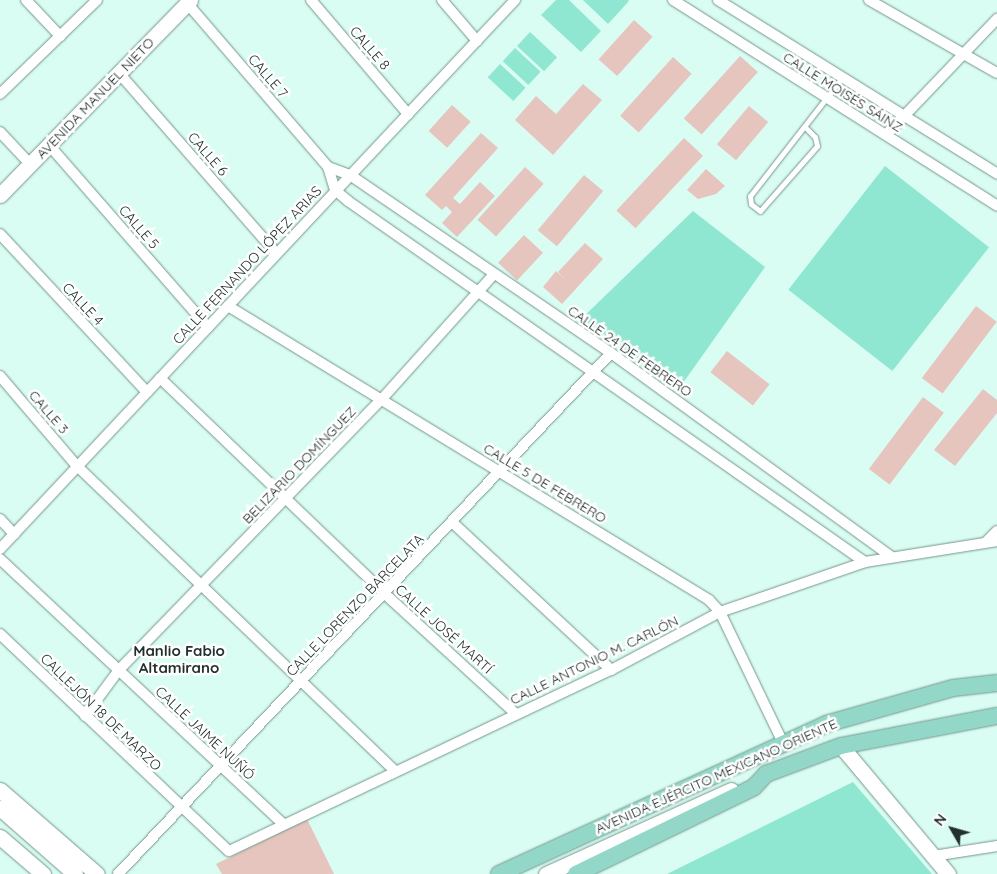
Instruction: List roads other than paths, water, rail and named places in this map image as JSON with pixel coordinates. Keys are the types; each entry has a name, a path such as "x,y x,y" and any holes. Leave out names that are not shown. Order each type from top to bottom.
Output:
{"main road":[{"name":"AVENIDA MANUEL NIETO","path":"0,195 189,1"},
{"name":"AVENIDA EJÉRCITO MEXICANO ORIENTE","path":"499,874 826,724 898,702 953,688 997,683"},
{"name":"AVENIDA EJÉRCITO MEXICANO ORIENTE","path":"546,874 766,774 840,746 997,716"},
{"path":"840,746 948,874"},
{"name":"AVENIDA EJÉRCITO MEXICANO ORIENTE","path":"576,874 754,788 766,774"},
{"path":"0,790 97,874"},
{"path":"0,808 75,874"},
{"path":"0,837 43,874"}],"street":[{"path":"26,0 60,36"},
{"path":"0,94 97,0"},
{"name":"CALLE 8","path":"310,0 408,114"},
{"path":"442,0 477,41"},
{"name":"CALLE FERNANDO LÓPEZ ARIAS","path":"0,549 515,0"},
{"name":"CALLE MOISÉS SÁINZ","path":"673,0 997,206"},
{"name":"CALLE MOISÉS SÁINZ","path":"718,0 997,174"},
{"path":"869,0 997,73"},
{"name":"CALLE 7","path":"189,1 328,167 336,190"},
{"path":"886,135 997,19"},
{"name":"CALLE 6","path":"119,73 276,253"},
{"path":"1,135 30,164"},
{"name":"CALLE 5","path":"49,145 208,327"},
{"path":"328,167 350,174"},
{"name":"CALLE 24 DE FEBRERO","path":"350,174 611,353 890,556"},
{"path":"336,190 594,374 865,562"},
{"name":"CALLE 4","path":"0,234 146,392"},
{"name":"BELIZARIO DOMÍNGUEZ","path":"85,716 118,671 202,587 284,499 381,400 479,293 494,274"},
{"name":"CALLE 5 DE FEBRERO","path":"228,306 694,588 720,612 783,744"},
{"name":"CALLE LORENZO BARCELATA","path":"118,874 182,810 301,682 502,473 594,374 611,353"},
{"name":"CALLE 3","path":"0,376 77,466 394,770"},
{"name":"CALLE JOSÉ MARTÍ","path":"160,378 284,499 515,713"},
{"path":"0,519 14,534"},
{"path":"453,523 611,670"},
{"name":"CALLE ANTONIO M. CARLÓN","path":"229,852 394,770 611,670 720,612 865,562 890,556 992,541 997,530"},
{"name":"CALLE JAIME NUÑÓ","path":"0,559 221,769 282,824"},
{"name":"CALLEJÓN 18 DE MARZO","path":"0,634 182,810 229,852"},
{"path":"933,856 997,846"}],"lane":[{"path":"805,127 815,137 817,146 760,212 751,204 750,196 843,77"}],"district":[{"name":"Manlio Fabio Altamirano","path":"179,658"}]}
